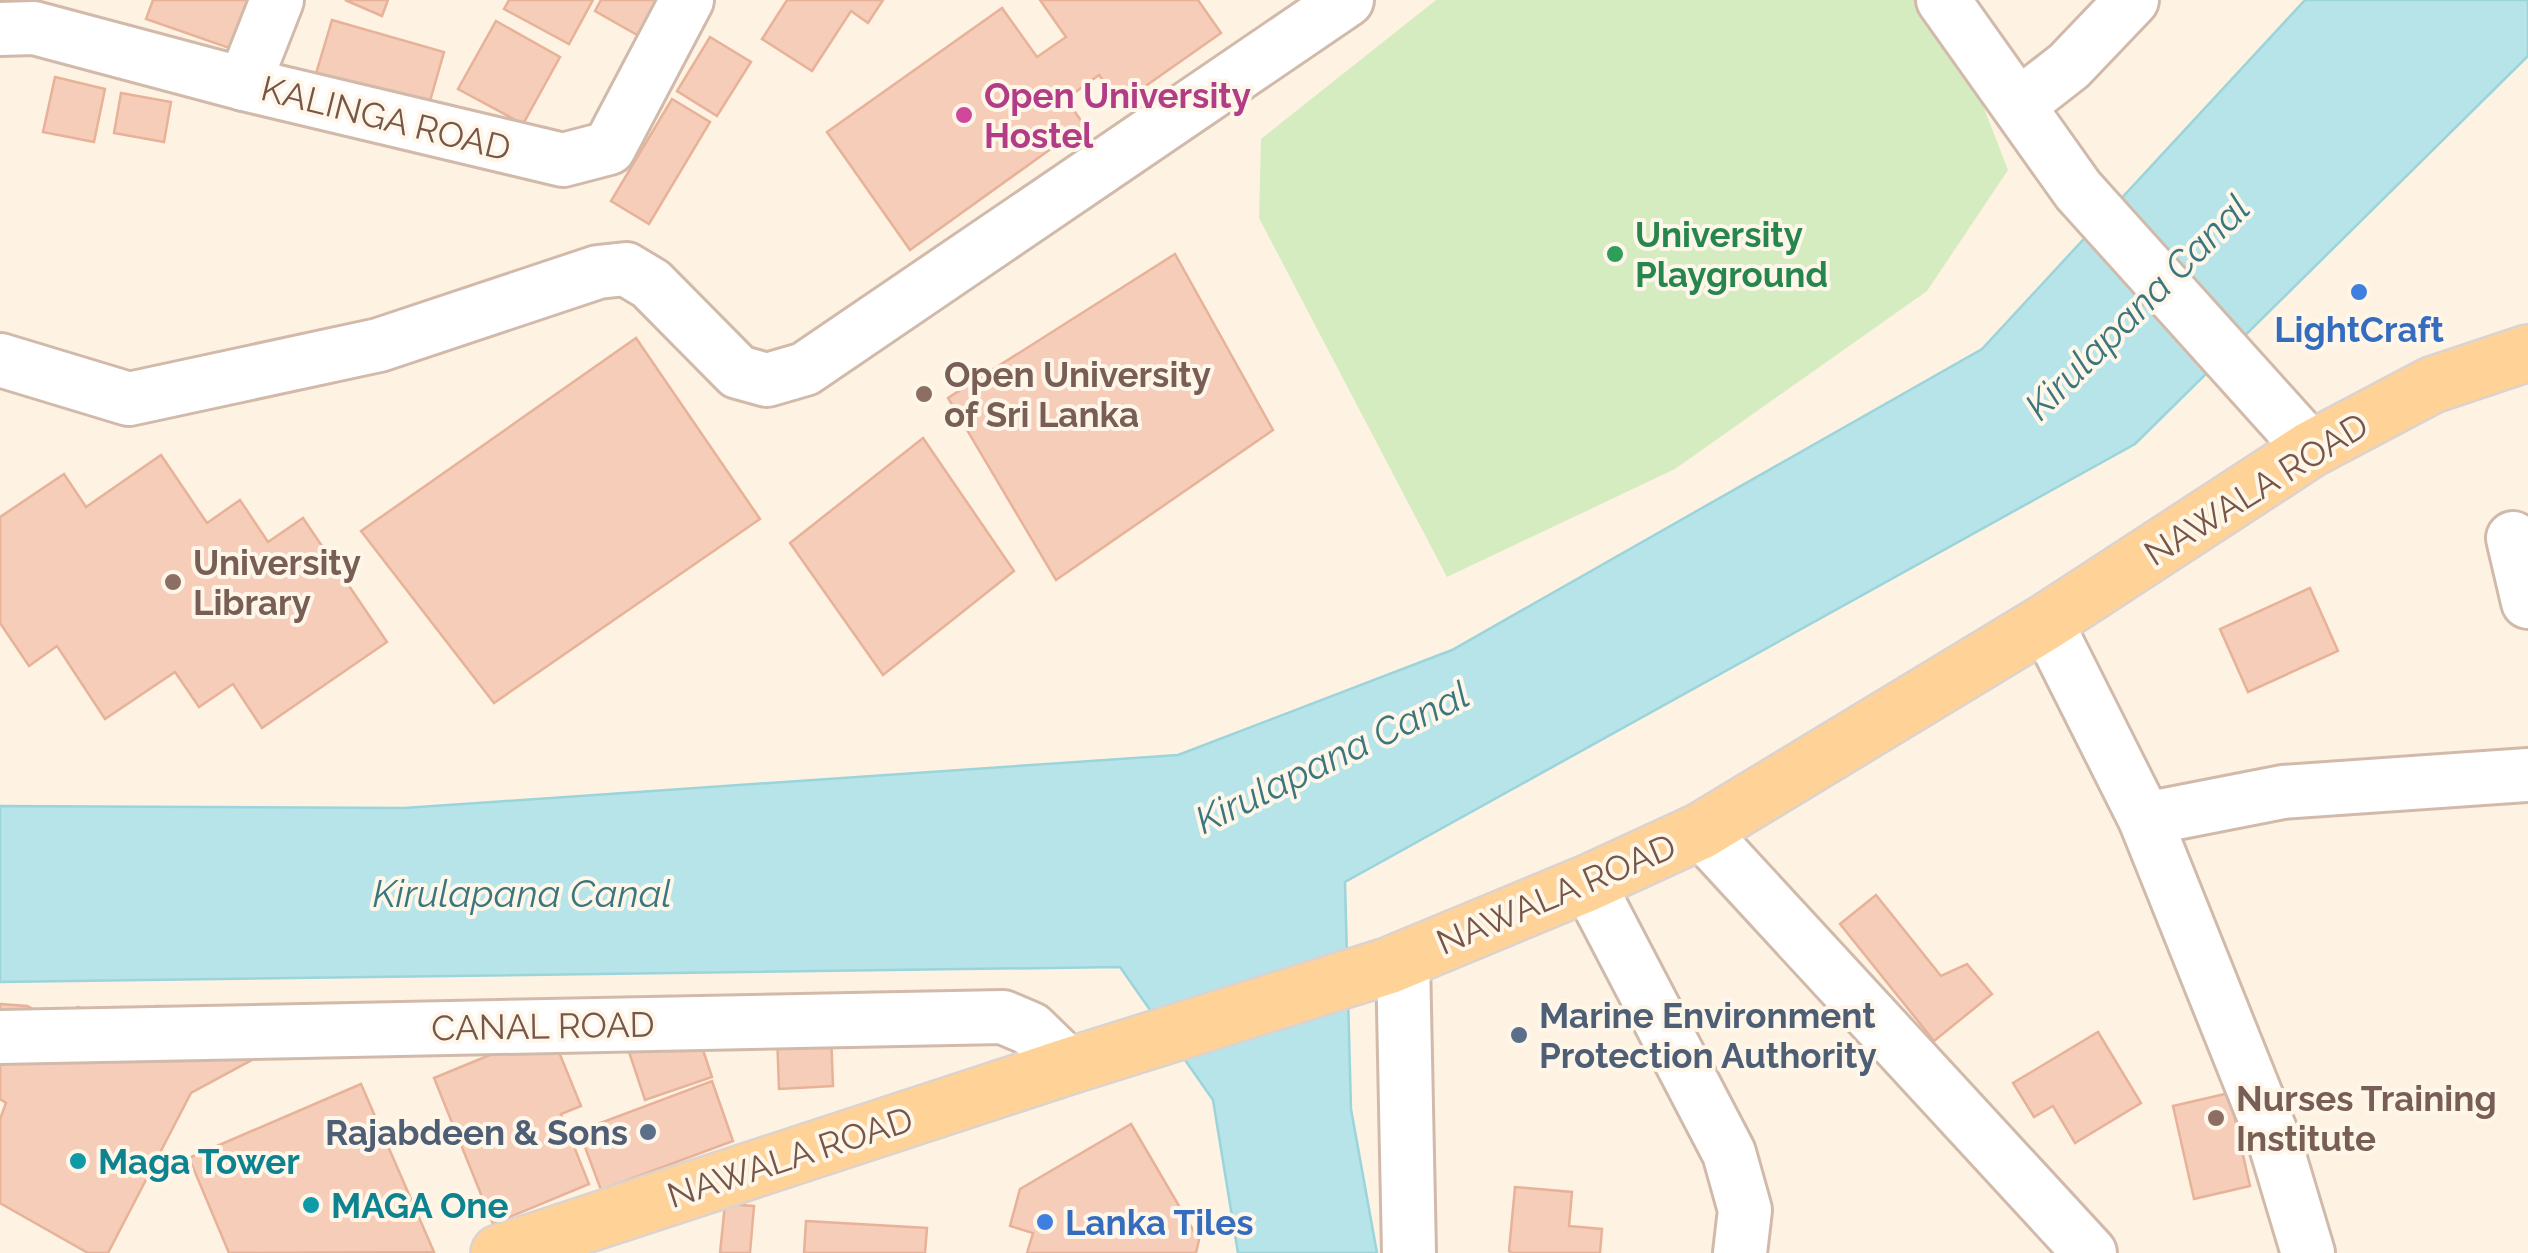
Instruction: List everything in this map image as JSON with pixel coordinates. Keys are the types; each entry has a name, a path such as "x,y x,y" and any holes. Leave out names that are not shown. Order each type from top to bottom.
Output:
{"main road":[{"name":"NAWALA ROAD","path":"500,1253 1395,962 1588,883 1700,830 2046,622 2310,448 2432,385 2528,353"}],"street":[{"path":"244,84 276,0"},
{"name":"KALINGA ROAD","path":"0,29 34,28 244,84 562,160 609,148 687,0"},
{"path":"0,360 129,398 379,345 598,272 626,270 651,284 738,372 767,380 805,369 1346,0"},
{"path":"1943,0 2078,190 2310,448"},
{"path":"2019,105 2069,66 2132,0"},
{"path":"2513,538 2528,602"},
{"path":"2046,622 2145,818 2275,1142 2308,1253"},
{"path":"2145,818 2283,792 2528,775"},
{"path":"1700,830 2090,1253"},
{"path":"1588,883 1728,1154 1745,1210 1740,1253"},
{"path":"1395,962 1409,1253"},
{"name":"CANAL ROAD","path":"0,1037 1004,1017 1031,1029 1069,1066"}],"green space":[{"name":"University Playground","path":"1436,0 1920,0 1963,54 2008,170 1927,291 1675,469 1447,577 1259,218 1261,139"}],"water":[{"name":"Kirulapana Canal","path":"2305,0 2528,0 2528,56 2135,444 1345,882 1351,1109 1377,1253 1238,1253 1213,1100 1120,967 0,982 0,806 404,808 1178,755 1452,650 1982,349"}],"building":[{"path":"153,0 249,0 232,49 146,19"},
{"path":"345,0 388,0 382,16"},
{"path":"509,0 593,0 569,44 504,9"},
{"path":"601,0 659,0 639,36 595,11"},
{"path":"787,0 883,0 868,23 851,11 812,71 762,39"},
{"name":"Open University Hostel","path":"1040,0 1198,0 1221,33 1120,104 1099,75 1066,99 1084,125 910,250 827,132 1002,8 1037,57 1066,37"},
{"path":"332,20 444,52 428,108 315,77"},
{"path":"496,21 560,57 523,124 458,89"},
{"path":"710,37 751,62 717,116 677,91"},
{"path":"55,77 105,89 94,142 43,132"},
{"path":"121,93 171,102 164,142 114,133"},
{"path":"672,99 710,122 649,224 611,201"},
{"path":"1175,254 1273,430 1056,580 948,398"},
{"path":"636,338 760,519 494,703 361,531"},
{"path":"923,438 1014,571 883,675 790,543"},
{"name":"University Library","path":"161,455 207,523 240,500 268,542 303,518 387,642 262,728 233,684 199,707 175,672 105,719 57,646 29,666 0,623 0,517 64,474 86,507"},
{"path":"2310,588 2338,651 2248,692 2220,629"},
{"path":"1876,895 1941,976 1967,964 1992,994 1934,1041 1840,924"},
{"name":"Maga Tower","path":"0,1004 27,1006 57,1021 78,1007 143,1047 156,1006 231,1008 263,1054 191,1093 108,1253 88,1253 0,1203 0,1119 6,1103 0,1099"},
{"path":"550,1030 581,1106 561,1114 589,1184 493,1224 434,1078"},
{"path":"2098,1032 2141,1103 2075,1143 2053,1106 2034,1117 2013,1083"},
{"path":"831,1033 833,1086 779,1089 777,1035"},
{"path":"700,1041 712,1077 645,1100 626,1043"},
{"path":"712,1081 733,1141 601,1190 579,1131"},
{"name":"MAGA One","path":"361,1084 434,1252 229,1253 189,1158"},
{"path":"2229,1093 2250,1186 2194,1199 2173,1106"},
{"path":"1131,1124 1199,1240 1196,1253 1027,1253 1033,1233 1010,1226 1020,1189"},
{"path":"1515,1187 1572,1192 1569,1226 1602,1229 1600,1253 1509,1251"},
{"path":"725,1204 754,1206 750,1253 720,1253"},
{"path":"806,1221 927,1228 925,1253 804,1253"}],"place":[{"name":"Open University Hostel","path":"964,115"},
{"name":"University Playground","path":"1615,254"},
{"name":"LightCraft","path":"2359,292"},
{"name":"Open University of Sri Lanka","path":"924,394"},
{"name":"University Library","path":"173,582"},
{"name":"Marine Environment Protection Authority","path":"1519,1035"},
{"name":"Nurses Training Institute","path":"2216,1118"},
{"name":"Rajabdeen & Sons","path":"648,1132"},
{"name":"Maga Tower","path":"78,1161"},
{"name":"MAGA One","path":"311,1205"},
{"name":"Lanka Tiles","path":"1045,1222"}]}
